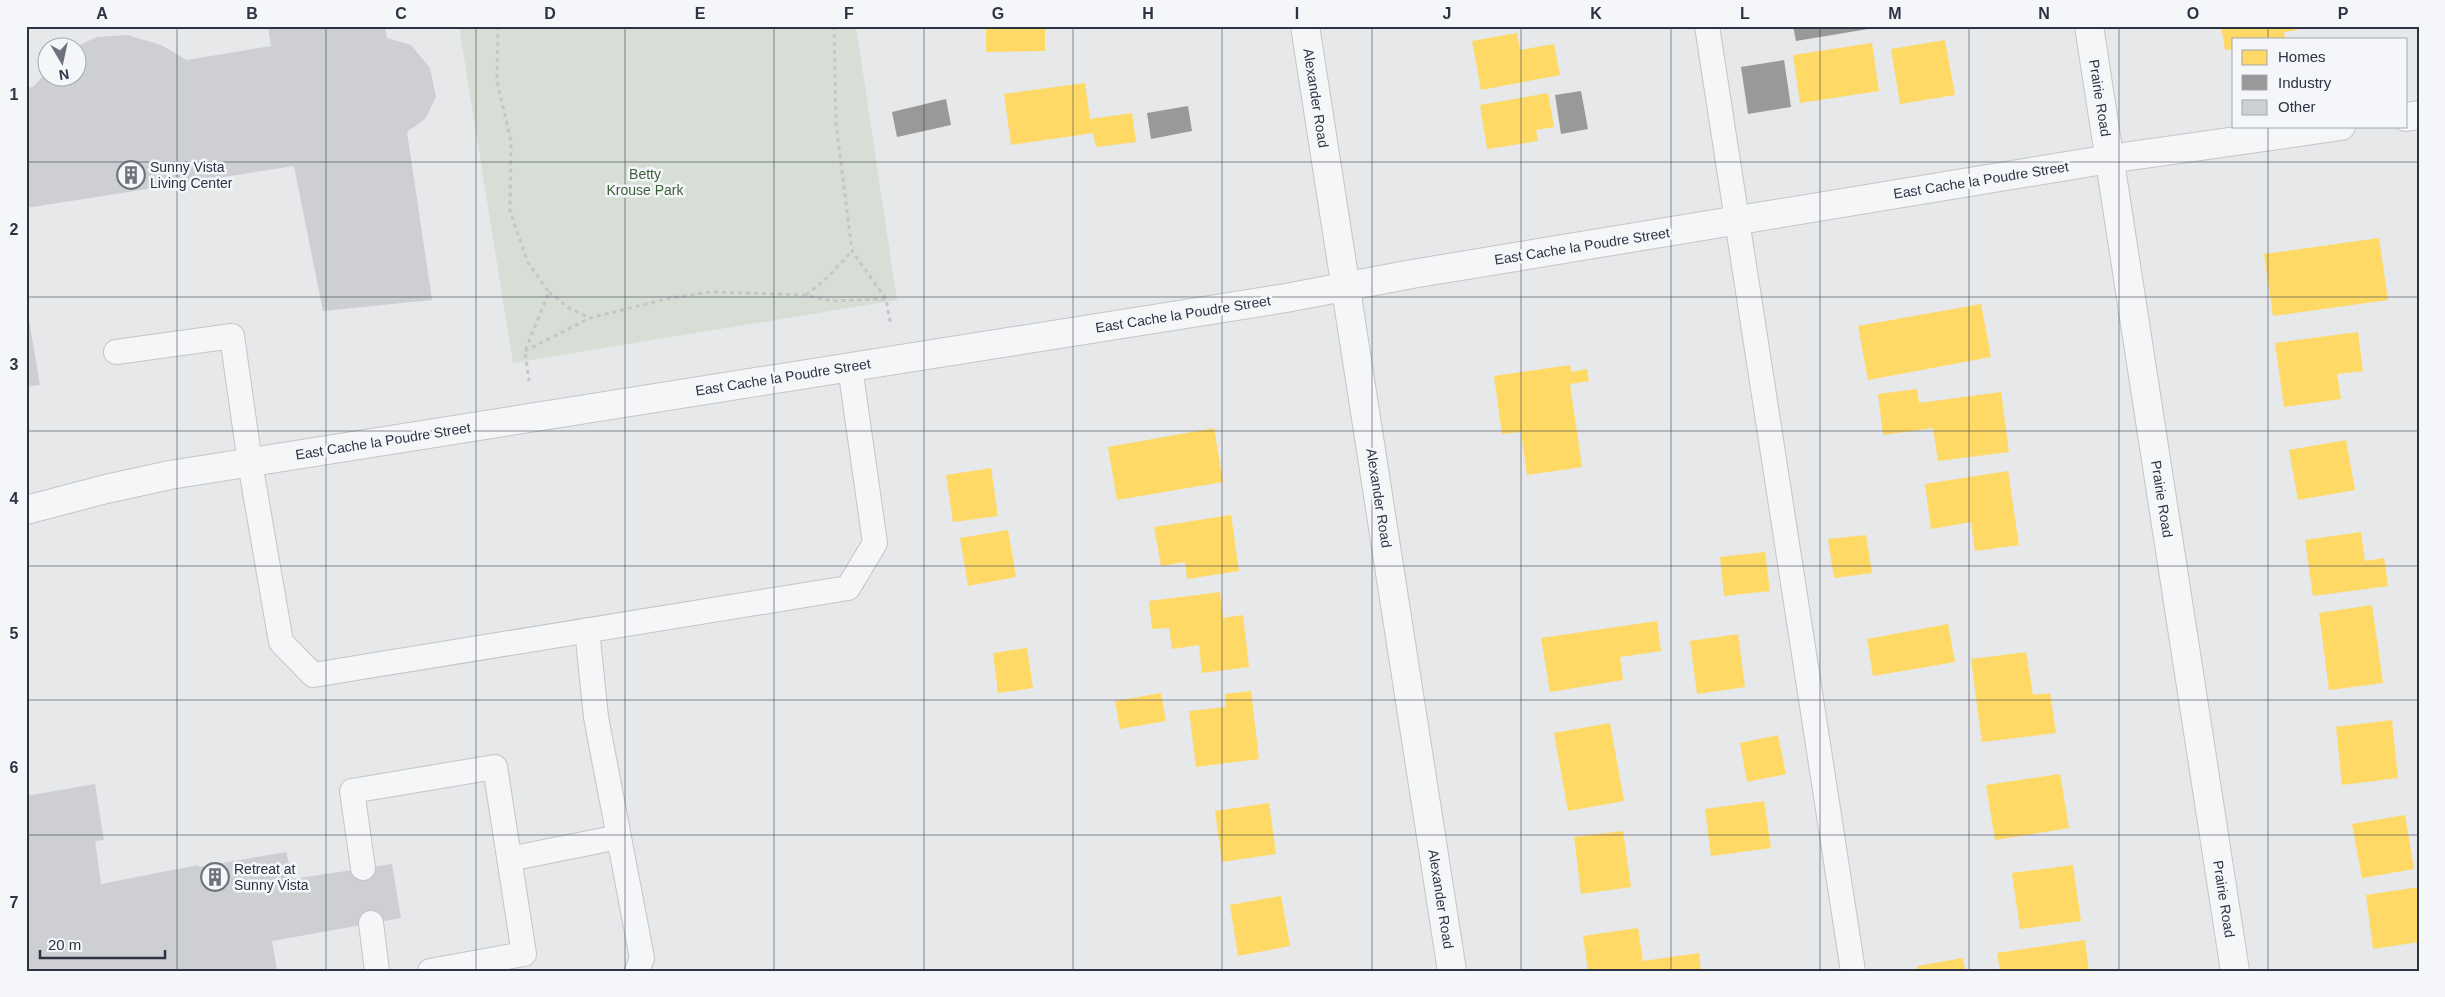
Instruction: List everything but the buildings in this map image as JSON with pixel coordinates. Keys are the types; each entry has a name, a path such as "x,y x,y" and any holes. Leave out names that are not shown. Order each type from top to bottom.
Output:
{"street":[{"name":"Alexander Road","path":"1305,26 1452,971"},
{"name":"Prairie Road","path":"2089,26 2235,971"},
{"name":"East Cache la Poudre Street","path":"26,510 106,489 170,475 1276,299 2109,159 2327,128"}],"lane":[{"path":"1707,26 1853,971"},
{"path":"116,352 232,336 250,463 281,642 313,674 848,588 875,543 850,367"},
{"path":"587,630 596,717 642,958 637,971"},
{"path":"363,868 352,791 495,766 524,954 430,971"},
{"path":"510,859 618,837"},
{"path":"371,923 377,971"}],"path":[{"path":"498,26 497,81 511,141 510,211 528,263 549,292 569,308 590,318"},
{"path":"549,292 524,351 590,318 670,298 711,292 806,295 831,301 886,299 852,251 836,123 834,26"},
{"path":"806,295 827,278 852,251"}],"green space":[{"name":"Betty Krouse Park","path":"459,26 856,26 897,300 513,363"}],"place":[{"name":"Sunny Vista Living Center","path":"131,175"},
{"name":"Retreat at Sunny Vista","path":"215,877"}]}
